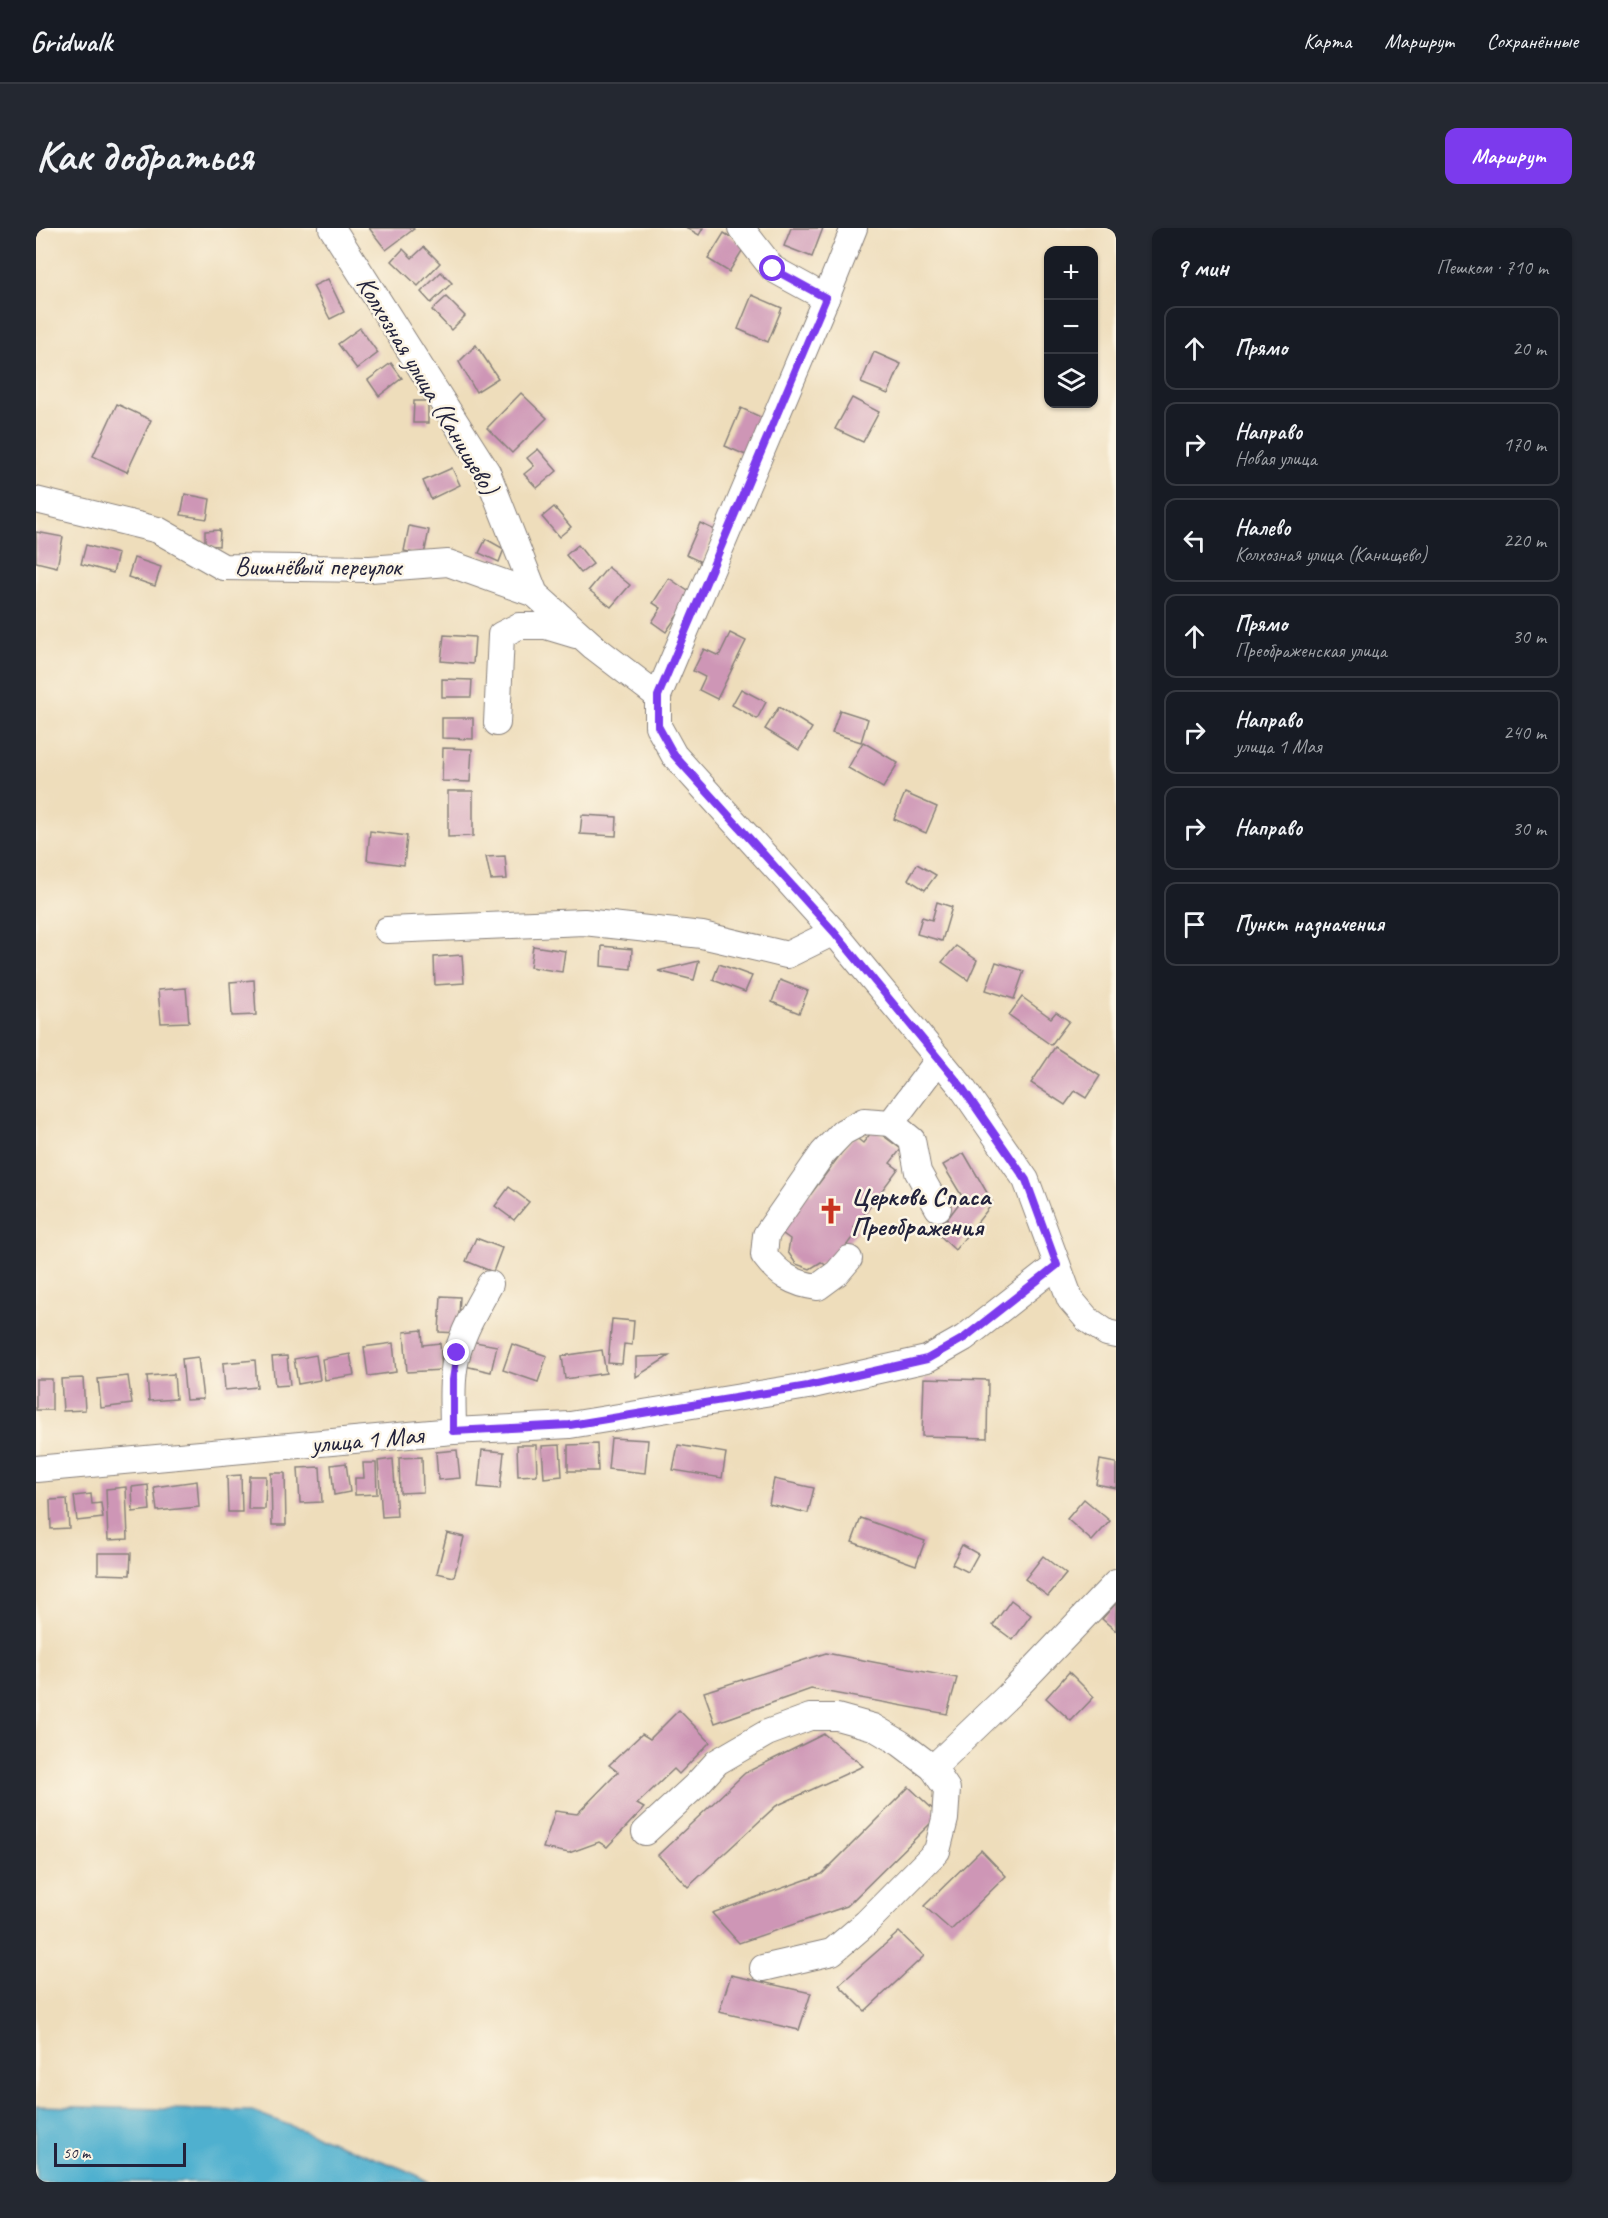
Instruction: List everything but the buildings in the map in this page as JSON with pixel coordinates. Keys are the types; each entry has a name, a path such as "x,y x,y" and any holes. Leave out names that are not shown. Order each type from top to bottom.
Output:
{"street":[{"name":"Колхозная улица (Канищево)","path":"332,228 488,472 535,594 582,636 658,696"},
{"path":"741,228 773,269 826,298"},
{"path":"854,228 658,696 658,726 674,755 834,932 961,1086 1026,1180 1070,1299 1087,1319 1107,1333 1116,1335"},
{"name":"Вишнёвый переулок","path":"36,500 158,530 223,567 370,569 448,563 535,594"},
{"path":"498,723 501,634 519,626 546,626 582,636"},
{"path":"387,930 584,921 702,934 787,955 834,932"},
{"path":"891,1123 939,1059"},
{"path":"849,1258 837,1273 818,1287 803,1285 775,1270 764,1255 766,1235 823,1154 843,1132 864,1121 891,1123 912,1140 918,1172 938,1208"},
{"name":"улица 1 Мая","path":"36,1469 453,1431 570,1425 808,1386 927,1359 964,1338 1057,1265"},
{"path":"453,1431 453,1380 457,1353 468,1323 490,1284"},
{"path":"933,1768 1009,1695 1116,1582"},
{"path":"645,1832 696,1785 717,1762 767,1733 810,1717 837,1717 873,1727 900,1743 933,1768 947,1789 945,1819 937,1851 866,1923 832,1952 763,1968"}],"water":[{"path":"36,2106 252,2111 411,2172 429,2182 36,2182"}],"place":[{"name":"Церковь Спаса Преображения","path":"831,1211"}],"route":[{"path":"457,1353 453,1380 453,1431 570,1425 808,1386 927,1359 964,1338 1057,1265 1026,1180 961,1086 834,932 674,755 658,726 658,696 826,298 773,269"}]}
